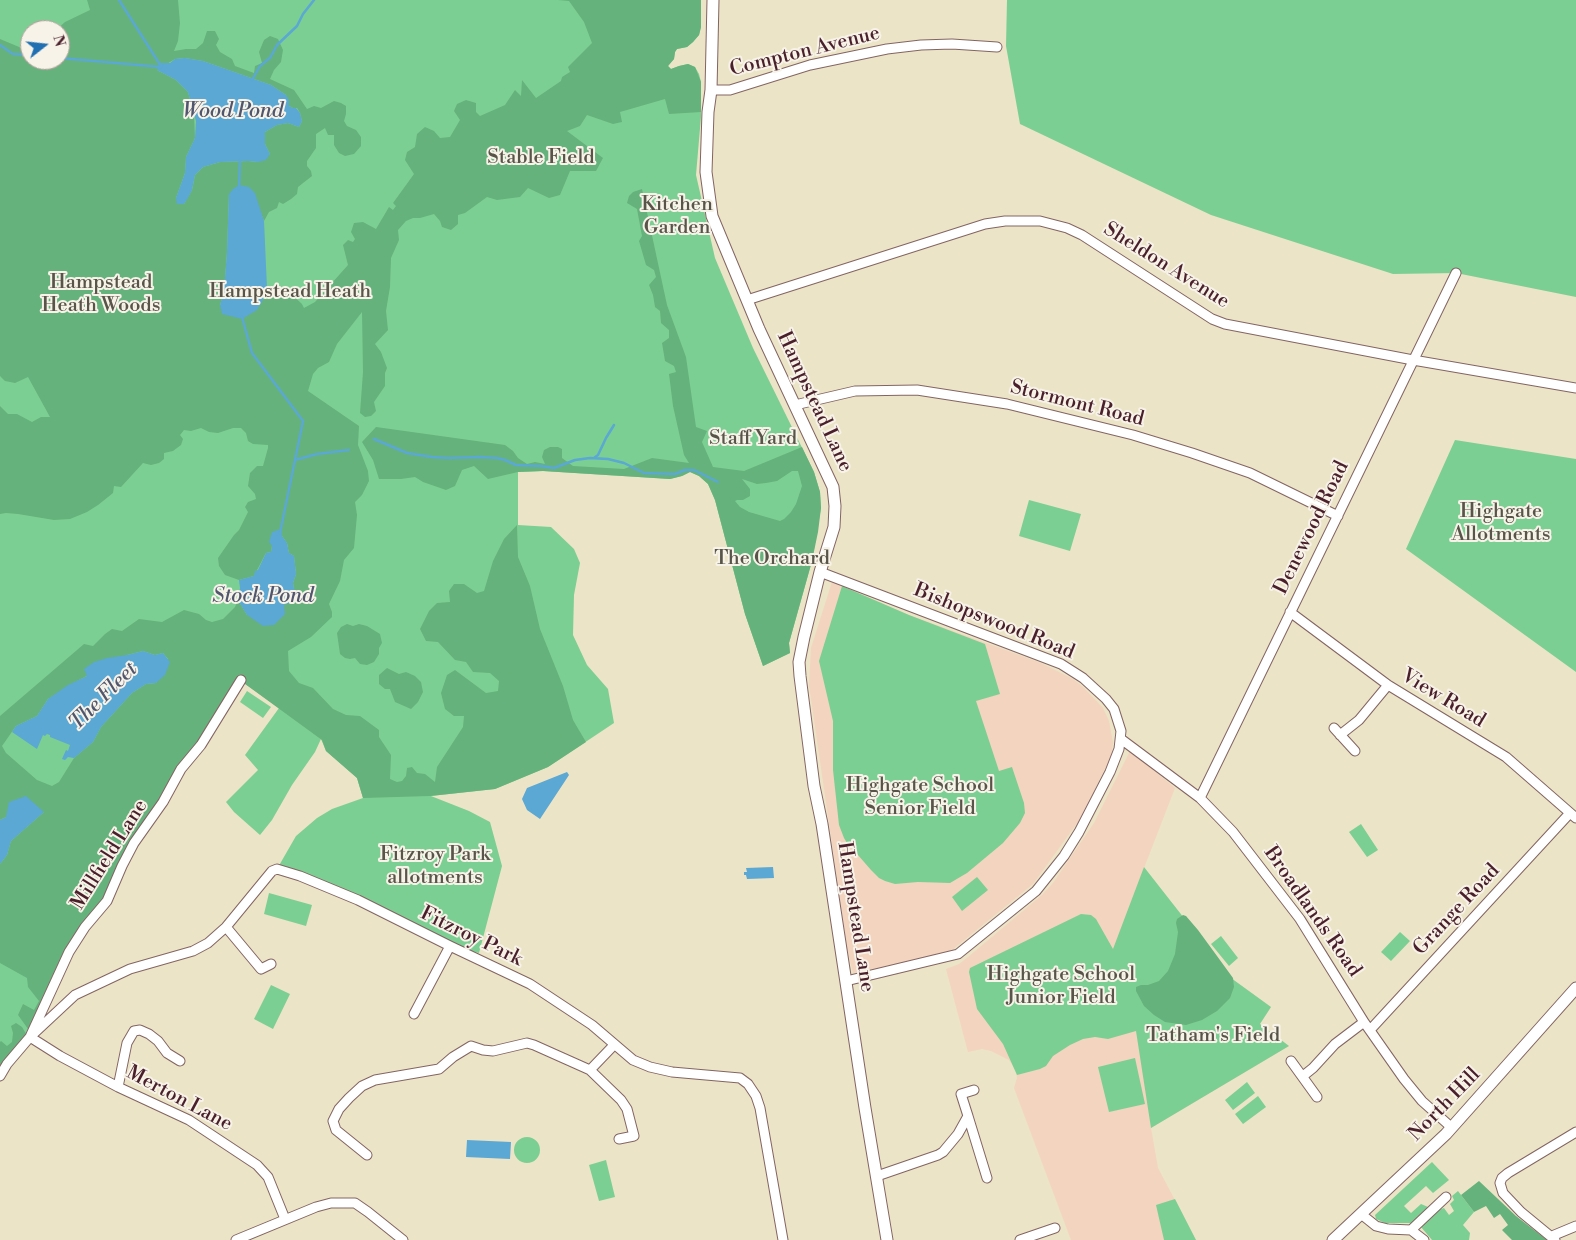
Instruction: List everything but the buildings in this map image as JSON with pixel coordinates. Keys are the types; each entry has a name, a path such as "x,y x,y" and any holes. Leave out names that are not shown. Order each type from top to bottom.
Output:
{"main road":[{"name":"Hampstead Lane","path":"713,0 711,90 708,112 706,172 712,216 747,300 833,487 835,506 834,527 820,572 799,662 814,786 822,824 887,1240"},
{"name":"North Hill","path":"1333,1240 1452,1127 1576,988"}],"street":[{"name":"Compton Avenue","path":"711,90 730,90 810,65 887,49 952,44 997,48"},
{"name":"Sheldon Avenue","path":"747,300 985,224 1005,221 1040,221 1067,228 1082,235 1212,318 1225,324 1413,360 1576,388"},
{"name":"Denewood Road","path":"1200,798 1456,273"},
{"name":"Stormont Road","path":"795,406 855,391 917,390 1007,404 1133,435 1192,452 1250,473 1338,516"},
{"name":"Bishopswood Road","path":"820,572 1061,664 1083,678 1106,699 1114,709 1121,739"},
{"name":"View Road","path":"1290,612 1388,685 1506,757 1573,816"},
{"name":"Millfield Lane","path":"0,1076 7,1064 30,1037 69,952 85,927 107,901 134,843 163,802 181,769 201,745 241,680"},
{"path":"1354,751 1337,731 1359,720 1388,685"},
{"name":"Broadlands Road","path":"1121,739 1200,798 1233,832 1284,897 1324,955 1367,1026 1404,1080 1422,1100 1452,1127"},
{"path":"846,981 958,954 1027,900 1047,878 1079,832 1110,772 1121,739"},
{"name":"Grange Road","path":"1303,1076 1335,1044 1367,1026 1573,816"},
{"name":"Fitzroy Park","path":"30,1037 75,995 130,969 192,951 208,943 226,928 272,871 277,869 300,876 358,900 530,984 592,1025 633,1060 650,1067 672,1072 740,1078 748,1084 756,1096 760,1108 783,1240"},
{"path":"226,928 261,969 271,964"},
{"path":"414,1014 450,946"},
{"path":"118,1086 128,1043 134,1031 140,1030 150,1034 167,1053 180,1060"},
{"name":"Merton Lane","path":"30,1037 60,1056 189,1120 257,1165 268,1177 286,1219"},
{"path":"367,1155 336,1130 333,1121 339,1109 349,1098 362,1086 375,1080 439,1069 453,1057 471,1046 494,1051 526,1043 590,1070 627,1109 634,1136 619,1140"},
{"path":"590,1070 614,1045"},
{"path":"1291,1061 1317,1097"},
{"path":"974,1090 961,1094 987,1178"},
{"path":"877,1176 943,1152 958,1134 968,1116"},
{"path":"1576,1132 1508,1173 1502,1178 1500,1183 1503,1193 1521,1212 1554,1238 1576,1226"},
{"path":"1411,1230 1446,1197"},
{"path":"236,1240 316,1207 331,1203 354,1203 403,1240"},
{"path":"1361,1214 1376,1226 1388,1229 1411,1230 1424,1240"},
{"path":"1020,1240 1055,1228"}],"shaded area":[{"path":"832,582 909,615 1041,663 1073,679 1103,708 1109,721 1113,743 1111,757 1078,822 1033,884 952,950 940,955 853,973 847,948 809,685 811,648"},
{"path":"1130,751 1175,788 1144,868 1231,978 1271,1007 1260,1024 1289,1046 1151,1128 1158,1168 1196,1240 1071,1240 1014,1088 1017,1078 1016,1071 1009,1060 991,1051 982,1049 968,1052 946,969 959,964 968,957 1042,895 1053,883 1094,823"}],"green space":[{"name":"Hampstead Heath","path":"0,0 701,0 701,27 699,35 687,47 677,49 674,59 668,66 671,69 688,64 695,67 699,74 701,82 701,117 696,175 715,258 753,348 814,472 820,492 821,508 812,561 789,643 790,653 763,666 745,614 715,500 708,484 699,476 690,472 670,479 543,471 518,472 518,525 551,527 574,549 580,563 574,595 573,635 587,665 608,689 614,723 548,767 495,789 431,796 469,811 490,822 502,866 479,953 450,946 358,900 277,869 296,836 317,818 332,809 363,798 357,778 326,751 321,739 315,752 292,785 272,820 260,835 234,812 226,802 258,770 245,755 279,708 241,681 85,927 30,1037 0,1069"},
{"path":"87,0 178,0 180,23 178,41 174,51 196,49 203,43 207,31 215,31 219,39 216,45 220,52 232,59 235,66 254,73 255,66 262,63 259,52 264,40 270,36 278,39 283,50 281,62 274,70 270,79 294,90 307,109 314,106 321,108 334,101 346,106 344,121 347,126 356,130 361,137 361,146 354,154 345,156 339,153 334,145 334,135 328,135 325,128 316,134 316,148 307,161 307,166 312,176 298,187 297,194 291,199 283,204 279,202 277,208 269,212 264,221 259,208 229,194 224,291 220,305 263,300 267,288 288,291 304,308 315,302 348,265 343,245 348,240 353,242 355,239 351,232 354,223 363,222 376,229 389,207 393,210 396,206 393,203 414,174 405,160 407,152 415,147 417,134 425,127 434,131 440,138 450,137 460,120 454,111 457,104 466,100 476,103 476,112 480,116 505,105 515,90 521,96 522,80 536,98 561,81 562,77 570,72 568,67 592,43 584,22 569,1 558,0 701,0 701,27 699,35 687,47 677,49 674,59 668,66 671,69 688,64 695,67 701,82 701,112 669,114 665,99 620,112 622,122 613,124 587,115 580,126 567,131 603,158 596,171 570,171 560,195 549,198 528,188 520,197 497,200 487,197 465,213 458,215 458,224 451,230 442,227 434,214 406,221 398,230 399,240 391,258 390,287 386,311 388,330 375,344 381,352 387,368 385,386 374,402 376,411 371,416 365,417 360,413 363,372 362,312 337,344 329,362 318,368 313,374 308,391 359,426 358,445 368,471 369,481 362,495 355,502 357,515 354,548 344,560 340,581 329,604 332,617 311,637 288,651 289,671 299,683 313,688 333,709 346,715 360,716 379,730 379,737 391,755 390,779 397,782 402,781 406,776 407,768 412,767 417,773 425,774 435,782 437,767 463,727 464,716 454,716 445,709 441,693 447,675 455,670 486,693 498,691 499,681 490,673 473,672 466,662 455,660 438,642 426,641 420,629 429,611 437,603 450,602 449,591 454,584 464,584 477,593 484,591 493,561 504,539 517,525 518,557 530,586 540,629 563,686 573,720 586,742 548,767 495,789 430,796 363,798 357,778 326,751 322,740 241,681 154,814 107,901 85,927 31,1033 18,1015 23,1004 34,1010 39,1001 28,987 27,978 0,963 0,864 7,855 11,841 44,812 6,817 0,820 0,716 84,644 93,646 112,629 122,631 139,619 162,622 184,610 199,614 212,622 223,619 235,607 238,600 247,615 284,605 294,589 293,583 296,574 294,556 289,553 287,543 282,536 272,546 271,552 266,553 254,576 239,580 225,575 219,566 218,558 239,530 248,512 245,507 248,502 256,499 255,494 248,486 250,473 257,466 263,466 268,448 268,445 253,444 248,441 246,433 241,428 233,428 218,433 209,432 201,428 191,431 184,430 180,435 183,439 181,445 173,451 164,453 164,459 159,463 151,465 143,463 121,487 114,486 113,493 98,505 70,519 54,520 18,514 0,514 0,406 8,414 17,414 32,422 41,417 50,417 28,377 15,383 5,381 0,376 0,39 20,47 20,70 70,70 69,20 90,10","holes":["185,58 203,61 271,85 286,95 289,106 297,108 302,121 299,127 288,123 277,125 265,132 265,144 270,154 258,162 220,162 203,167 195,175 192,190 184,204 176,198 185,173 186,157 195,138 194,114 188,92 176,80 157,70 175,59","143,651 155,655 163,653 168,659 156,683 146,684 132,693 101,727 93,742 74,758 59,782 52,786 37,780 6,753 2,746 16,726 37,716 48,699 79,680 127,655"]},
{"path":"1007,0 1576,0 1576,297 1456,273 1393,274 1211,215 1020,124 1006,46"},
{"name":"The Orchard","path":"642,189 667,305 686,357 696,427 707,431 702,442 713,467 744,471 802,447 814,472 820,492 821,508 818,532 812,561 789,643 790,653 763,666 745,614 715,500 708,484 699,476 690,472 670,479 543,471 518,472 488,479 474,466 462,470 455,486 446,490 423,482 415,477 379,479 373,460 362,442 376,427 505,445 527,464 535,462 545,464 542,457 544,450 550,447 562,449 562,458 573,466 624,469 652,458 689,463 684,455 673,406 669,374 676,372 674,366 665,361 662,343 669,338 669,330 661,323 660,311 655,307 649,285 656,277 654,270 646,265 639,241 642,236 637,209 627,203 629,196 633,192","holes":["792,471 798,471 802,486 796,504 791,512 780,521 749,512 740,507 735,501 743,500 750,496 750,489 742,479 757,484 766,483 777,481"]},
{"name":"Highgate Allotments","path":"1455,440 1576,459 1576,672 1406,549"},
{"path":"1029,500 1081,514 1070,551 1019,536"},
{"name":"Highgate School Senior Field","path":"842,586 909,615 985,644 1000,694 976,701 999,771 1012,767 1024,803 1025,813 1020,823 1003,843 967,873 950,883 918,882 895,884 879,878 850,848 839,825 833,770 833,721 819,661"},
{"path":"347,624 367,626 380,634 382,643 379,648 379,654 374,662 367,665 360,664 355,658 345,658 340,654 337,633 341,627"},
{"path":"387,668 399,674 406,672 415,676 421,682 423,692 418,702 411,709 395,702 390,689 385,689 379,684 379,675"},
{"path":"247,691 271,707 263,718 240,702"},
{"path":"1361,824 1378,850 1367,857 1349,832"},
{"path":"1144,867 1231,978 1271,1007 1260,1024 1289,1046 1151,1128 1136,1031 1108,1039 1095,1037 1083,1039 1053,1056 1046,1066 1017,1075 1003,1044 977,1009 969,972 970,968 1081,914 1091,915 1096,919 1113,949"},
{"path":"977,877 988,890 962,911 952,897"},
{"path":"269,893 312,905 306,926 264,914"},
{"path":"1183,915 1198,930 1233,978 1234,987 1230,998 1217,1011 1202,1020 1186,1025 1165,1022 1154,1015 1144,1006 1136,991 1136,987 1159,981 1168,971 1175,954 1178,932 1177,919"},
{"path":"1400,932 1410,941 1391,961 1381,952"},
{"path":"1221,936 1238,958 1229,966 1211,944"},
{"path":"271,985 290,994 273,1029 254,1019"},
{"path":"16,1023 22,1027 28,1037 0,1069 0,1042 7,1046 12,1042 13,1033 11,1026"},
{"path":"1135,1058 1145,1104 1109,1112 1098,1067"},
{"path":"1247,1082 1255,1093 1233,1110 1225,1100"},
{"path":"1258,1096 1266,1107 1243,1124 1235,1114"},
{"path":"527,1137 536,1141 540,1150 536,1159 527,1163 518,1159 514,1150 518,1141"},
{"path":"606,1160 615,1197 599,1201 589,1165"},
{"path":"1432,1162 1449,1180 1433,1193 1426,1186 1404,1206 1411,1213 1421,1204 1428,1207 1412,1223 1385,1223 1376,1219 1375,1215"},
{"path":"1479,1181 1516,1216 1547,1240 1512,1240 1502,1230 1508,1225 1500,1214 1494,1218 1486,1206 1474,1212 1461,1195"},
{"path":"1458,1191 1474,1212 1463,1225 1470,1233 1469,1240 1432,1240 1421,1227 1439,1210 1444,1208 1449,1215 1454,1211 1450,1204 1454,1200 1452,1196"},
{"path":"1175,1199 1196,1240 1164,1240 1156,1205"}],"water":[{"name":"Wood Pond","path":"185,58 203,61 271,85 286,95 289,100 289,106 296,108 300,113 302,121 299,127 288,123 277,125 265,132 265,144 270,154 266,160 258,162 220,162 203,167 195,175 192,190 184,204 177,204 176,198 185,173 186,157 195,138 196,121 188,92 176,80 157,70 159,63 170,63 175,59"},
{"path":"239,185 249,187 255,193 264,221 267,288 257,310 242,319 222,314 220,305 224,291 229,194"},
{"name":"Stock Pond","path":"281,529 289,553 294,556 296,574 293,583 294,589 299,592 290,603 284,605 285,614 274,625 263,626 247,615 238,600 239,580 254,576 266,553 271,552 272,546 269,542 272,532"},
{"name":"The Fleet","path":"143,651 155,655 163,653 170,662 165,675 156,683 146,684 132,693 101,727 93,742 74,758 62,759 70,745 50,737 50,735 43,735 37,749 12,732 16,726 37,716 48,699 68,685 87,676 84,669 94,662"},
{"path":"567,772 569,775 540,819 527,810 522,799 527,788"},
{"path":"26,796 44,812 11,841 7,855 0,864 0,820 6,817 9,802"},
{"path":"773,867 774,878 747,879 746,875 744,875 744,872 747,872 746,868"},
{"path":"467,1140 511,1142 510,1159 466,1157"}],"waterway":[{"path":"119,0 162,65"},
{"path":"252,80 260,66 270,58 277,45 297,26 303,14 314,0"},
{"path":"0,45 13,54 20,54"},
{"path":"70,59 161,67"},
{"path":"239,189 240,159"},
{"path":"242,317 252,353 303,421 280,533"},
{"path":"594,458 598,455 614,425"},
{"path":"374,439 407,453 432,457 497,458 516,465 554,468 575,460 590,458 608,459 624,463 644,473 675,474 685,470 694,470 718,482"},
{"path":"295,460 317,454 349,450"}],"park label":[{"name":"Stable Field","path":"541,158"},
{"name":"Kitchen Garden","path":"677,216"},
{"name":"Hampstead Heath Woods","path":"101,294"},
{"name":"Staff Yard","path":"753,439"},
{"name":"Fitzroy Park allotments","path":"435,866"},
{"name":"Highgate School Junior Field","path":"1061,986"},
{"name":"Tatham's Field","path":"1213,1036"}]}
